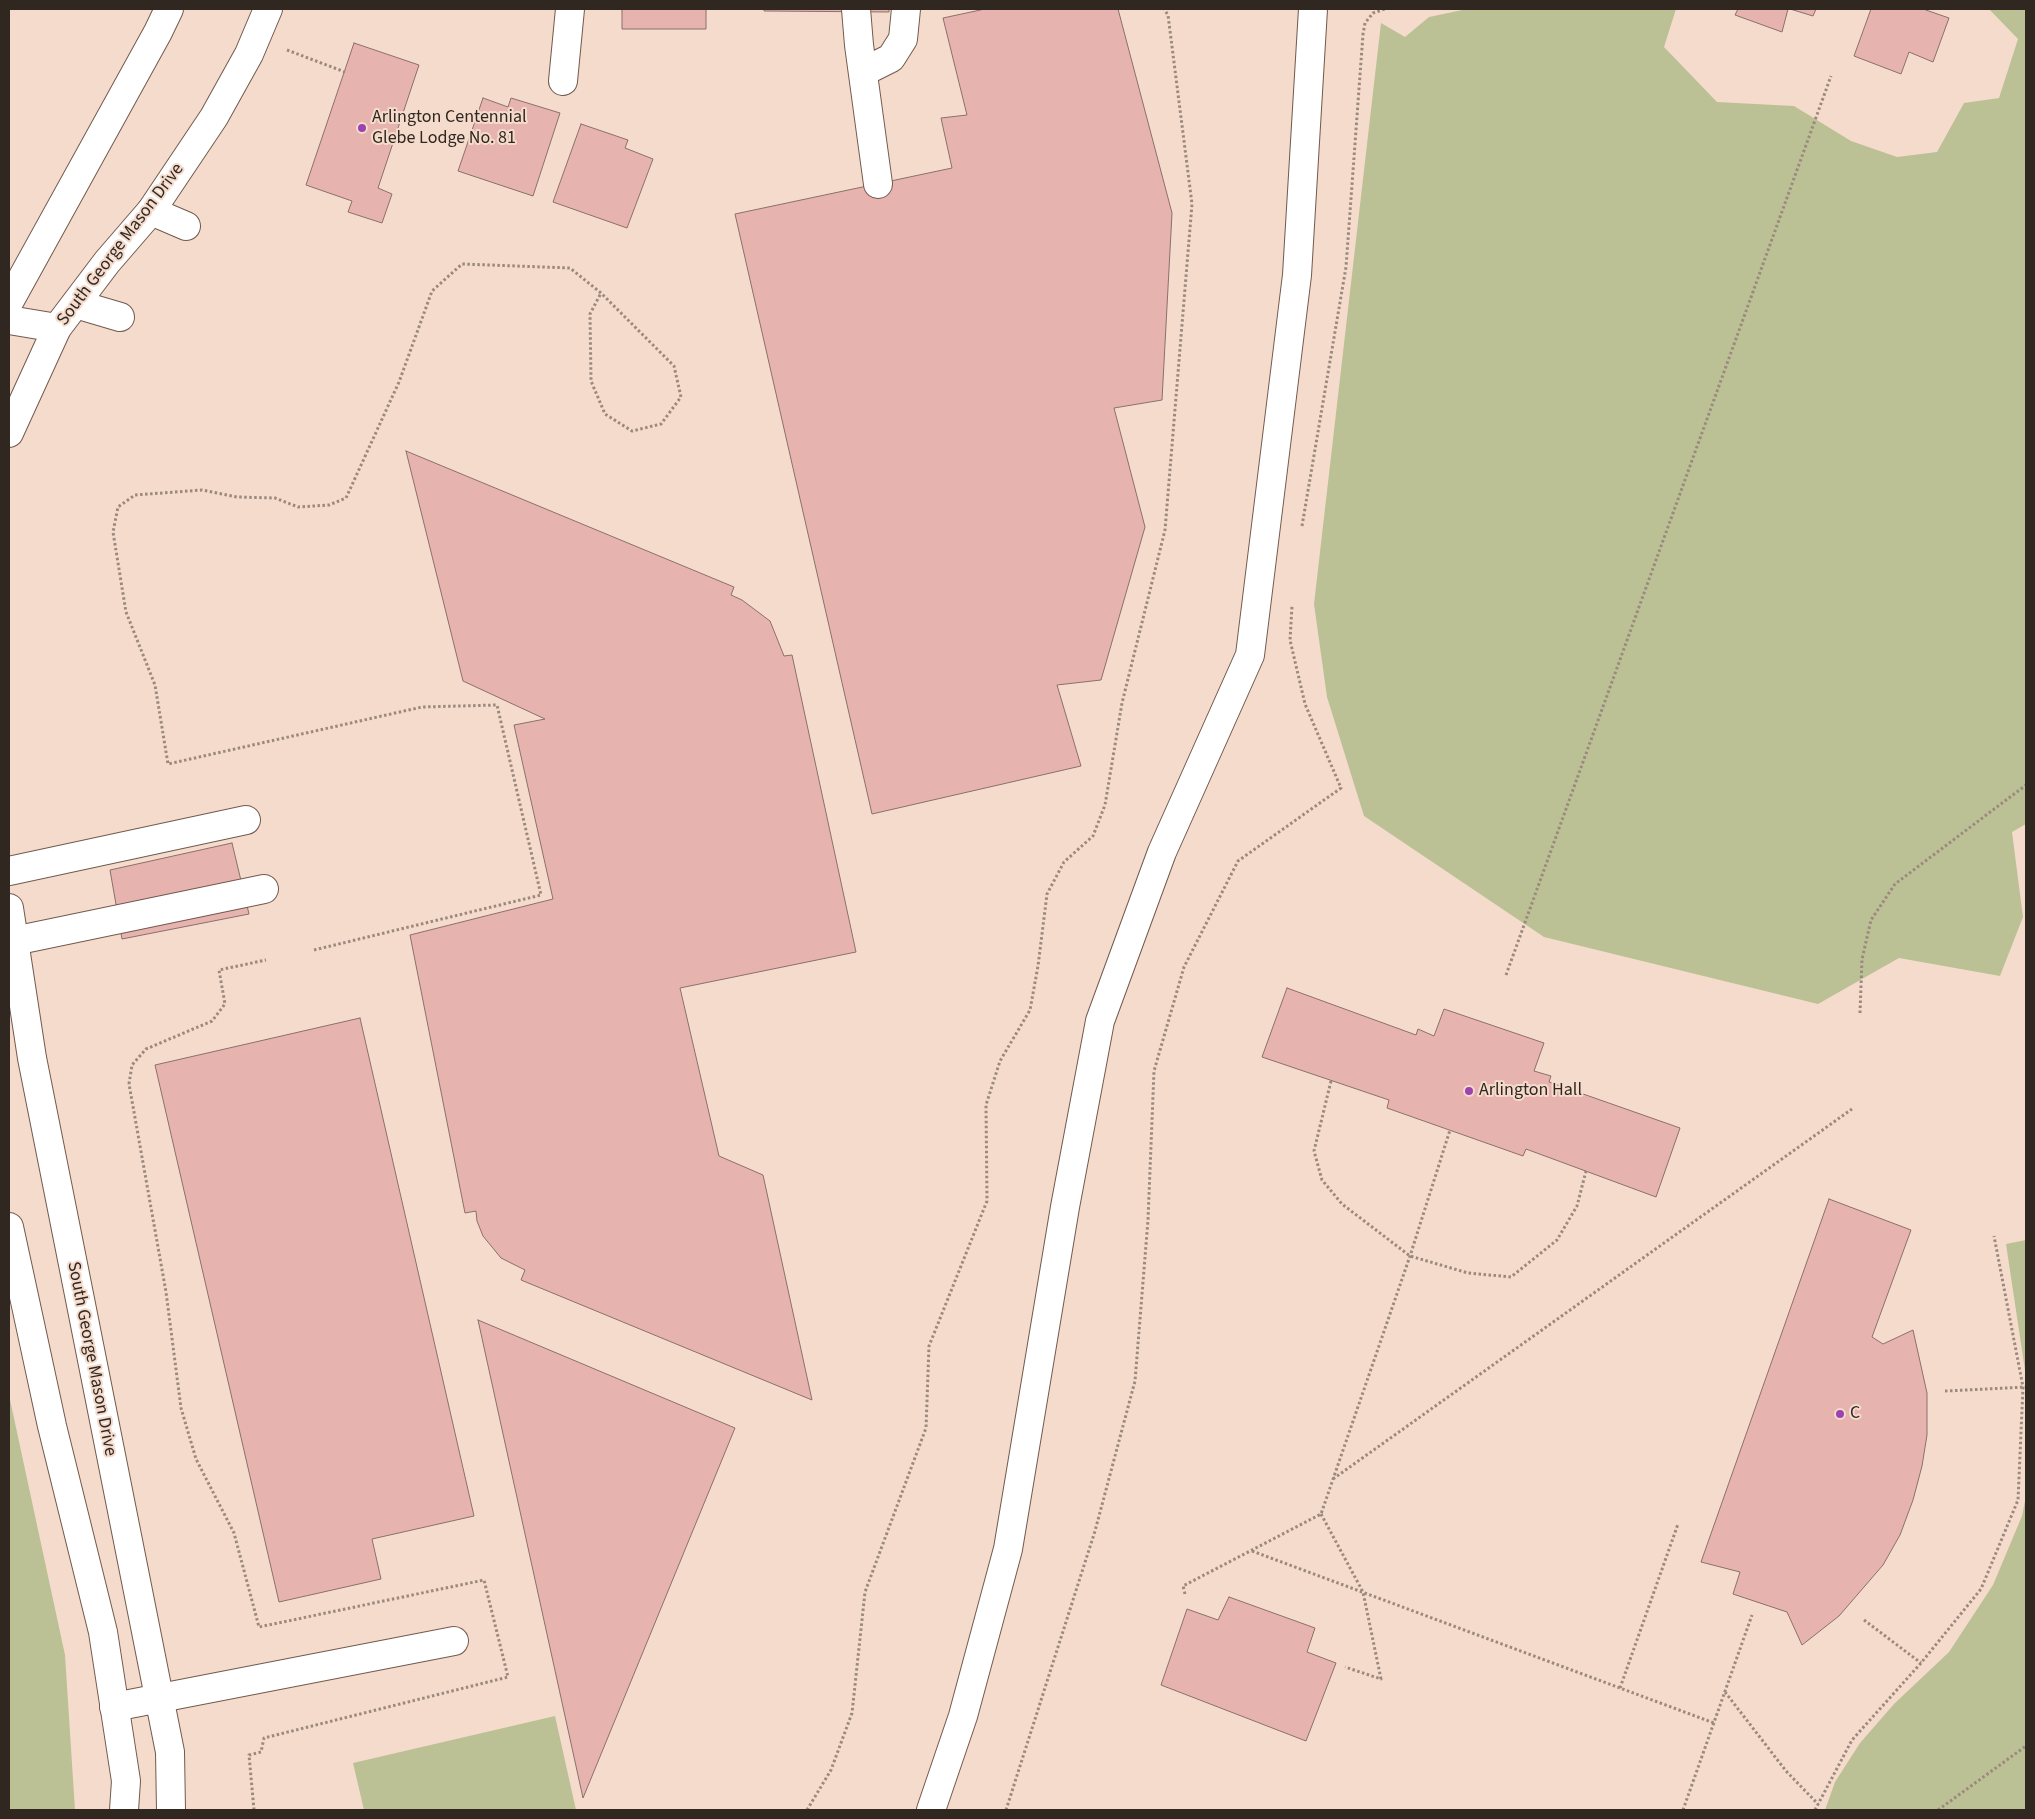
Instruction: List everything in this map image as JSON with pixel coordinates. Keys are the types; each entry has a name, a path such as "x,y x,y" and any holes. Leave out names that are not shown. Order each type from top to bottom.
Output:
{"main road":[{"path":"9,302 154,40 169,9"},
{"name":"South George Mason Drive","path":"9,433 57,328 107,262 151,211 214,118 260,30 268,9"},
{"path":"563,81 570,9"},
{"path":"856,9 878,184"},
{"path":"863,72 891,58 903,39 906,9"},
{"path":"931,1810 963,1716 1008,1549 1065,1207 1100,1021 1162,852 1250,655 1297,275 1312,9"},
{"path":"151,211 186,226"},
{"path":"76,304 120,317"},
{"path":"9,320 57,328"},
{"path":"9,872 246,820"},
{"path":"12,942 264,889"},
{"name":"South George Mason Drive","path":"9,908 12,942 32,1058 170,1752 171,1810"},
{"path":"9,1226 52,1426 103,1632 126,1781 124,1810"},
{"path":"114,1706 454,1641"}],"path":[{"path":"807,1810 831,1770 852,1713 865,1592 926,1428 929,1346 986,1201 986,1105 1000,1061 1030,1010 1038,966 1047,894 1064,862 1093,836 1105,805 1122,704 1165,530 1192,204 1168,15 1164,9"},
{"path":"1300,536 1346,267 1363,34 1365,23 1373,13 1385,9"},
{"path":"285,50 345,72"},
{"path":"1506,975 1831,76"},
{"path":"314,950 542,895 497,705 422,707 168,764 155,685 126,612 113,532 118,507 135,495 202,490 237,497 275,498 298,507 329,505 346,498 400,382 432,291 462,264 570,268 601,293 674,366 681,397 661,424 632,431 605,414 592,381 590,314 601,293"},
{"path":"1006,1810 1095,1531 1135,1381 1148,1220 1154,1071 1184,968 1238,861 1341,788 1305,704 1290,640 1292,602"},
{"path":"1860,1013 1862,960 1871,920 1895,884 2026,784"},
{"path":"254,1810 249,1755 261,1752 264,1738 508,1677 484,1580 259,1627 234,1533 196,1459 181,1408 166,1292 129,1084 132,1065 146,1049 212,1021 225,1004 219,970 266,960"},
{"path":"1331,1081 1314,1151 1322,1180 1342,1204 1410,1256 1468,1273 1511,1277 1557,1240 1576,1206 1586,1171"},
{"path":"1332,1479 1852,1109"},
{"path":"1185,1594 1183,1586 1321,1514 1410,1256 1450,1130"},
{"path":"1816,1810 1852,1740 1921,1663 1981,1590 2018,1500 2024,1387 1994,1236"},
{"path":"1945,1390 2024,1387"},
{"path":"1321,1514 1363,1592 1380,1679 1345,1667"},
{"path":"1620,1688 1678,1524"},
{"path":"1252,1550 1714,1723"},
{"path":"1683,1810 1752,1615"},
{"path":"1864,1620 1921,1663"},
{"path":"1725,1691 1786,1772 1818,1804"},
{"path":"1938,1810 2026,1746"}],"green space":[{"path":"1467,9 1676,9 1664,47 1717,102 1794,106 1851,141 1897,157 1937,152 1964,103 1999,98 2018,39 1989,9 2026,9 2026,824 2012,832 2023,917 2000,976 1899,958 1818,1004 1544,937 1364,816 1327,697 1314,604 1381,23 1405,37 1429,17"},
{"path":"2026,1240 2026,1377 2006,1244"},
{"path":"9,1395 65,1655 75,1810 9,1810"},
{"path":"2026,1496 2026,1810 1825,1810 1835,1782 1860,1743 1894,1704 1949,1652 1993,1585 2022,1516"},
{"path":"555,1716 576,1810 364,1810 353,1763"}],"building":[{"path":"620,9 706,9 706,29 622,29 622,10"},
{"path":"764,9 889,9 889,12 764,11"},
{"path":"985,9 1118,9 1172,213 1162,400 1114,408 1145,527 1101,680 1057,685 1081,766 872,814 735,214 952,168 941,118 967,115 943,18"},
{"path":"1738,9 1788,9 1782,32 1735,15"},
{"path":"1790,9 1816,9 1813,16"},
{"path":"1871,9 1923,9 1949,18 1933,62 1909,52 1901,74 1854,56"},
{"name":"Arlington Centennial Glebe Lodge No. 81","path":"354,43 419,65 378,188 392,194 382,223 348,212 352,201 306,185"},
{"path":"483,98 508,107 511,98 560,113 533,196 458,171"},
{"path":"581,124 628,140 625,148 653,159 627,228 553,202"},
{"path":"406,451 734,587 731,595 742,600 770,621 784,656 792,655 856,952 680,988 719,1156 763,1175 812,1400 521,1280 525,1270 501,1258 483,1236 477,1221 476,1211 465,1213 410,935 553,899 514,725 545,719 463,681"},
{"path":"232,843 249,914 122,939 110,870"},
{"name":"Arlington Hall","path":"1287,988 1416,1035 1418,1029 1434,1036 1444,1009 1544,1043 1534,1071 1551,1076 1549,1082 1680,1128 1656,1197 1526,1149 1523,1156 1387,1108 1389,1100 1262,1057"},
{"path":"360,1018 474,1516 372,1539 381,1579 279,1602 155,1065"},
{"name":"C","path":"1829,1199 1911,1230 1872,1337 1883,1344 1913,1330 1927,1393 1927,1435 1922,1466 1913,1500 1900,1535 1883,1565 1839,1616 1802,1645 1787,1612 1733,1594 1740,1572 1701,1562"},
{"path":"478,1320 735,1428 583,1798"},
{"path":"1229,1597 1315,1628 1307,1652 1336,1663 1306,1741 1161,1685 1187,1609 1218,1620"}],"place":[{"name":"Arlington Centennial Glebe Lodge No. 81","path":"362,128"},
{"name":"Arlington Hall","path":"1469,1091"},
{"name":"C","path":"1840,1414"}]}
